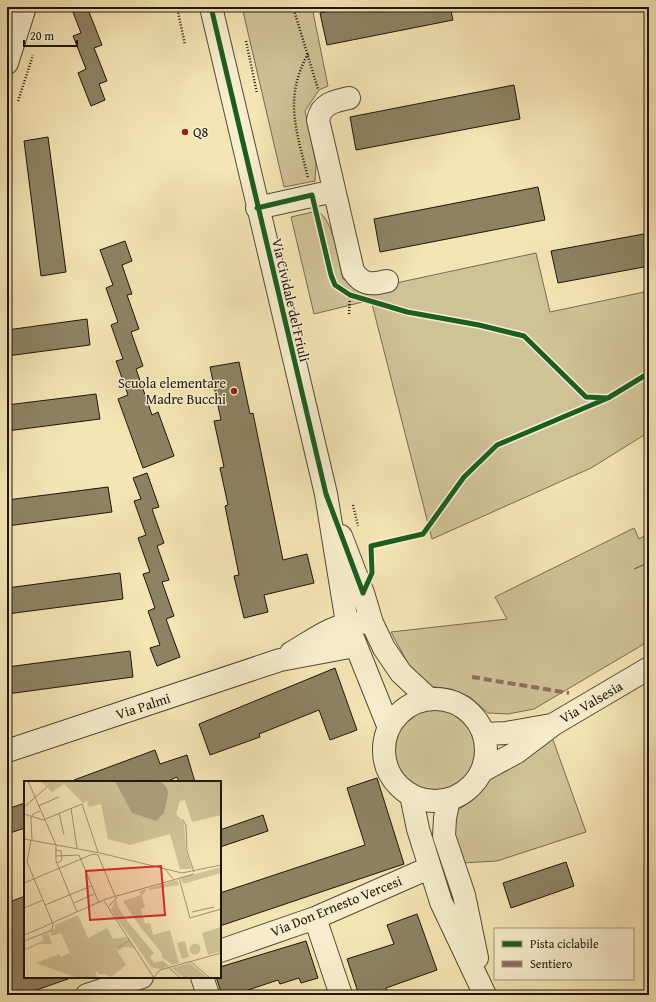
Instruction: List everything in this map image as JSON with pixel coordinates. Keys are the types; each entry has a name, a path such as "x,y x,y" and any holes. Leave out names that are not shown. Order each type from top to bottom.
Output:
{"street":[{"path":"7,63 25,7"},
{"name":"Via Cividale del Friuli","path":"211,7 257,208 326,494 347,623 389,728"},
{"path":"349,98 331,102 324,107 318,120 353,270 358,279 366,283 376,284 387,281"},
{"path":"257,208 334,190"},
{"name":"Via Cividale del Friuli","path":"326,494 363,593 372,623 384,648 401,673 429,699"},
{"name":"Via Palmi","path":"280,660 328,630 347,623 372,623"},
{"name":"Via Palmi","path":"7,751 280,660 355,646"},
{"name":"Via Valsesia","path":"482,771 517,752 554,724 649,668"},
{"path":"429,699 442,699 460,705 475,717 484,734 486,753 482,771 471,787 449,799 430,801 411,795 397,784 387,768 384,749 389,728 403,710 414,704 429,699"},
{"name":"Via Valsesia","path":"484,734 506,733 554,724"},
{"path":"411,795 413,810 429,868 441,902 484,993"},
{"path":"449,799 445,818 444,836 464,895 484,993"},
{"name":"Via Don Ernesto Vercesi","path":"221,951 314,918 429,868"},
{"path":"314,918 341,995"},
{"path":"87,995 139,978"},
{"path":"202,978 208,995"}],"path":[{"path":"177,7 185,45"},
{"path":"293,7 324,107"},
{"path":"246,41 257,93"},
{"path":"18,101 33,54"},
{"path":"350,295 357,297"},
{"path":"370,301 407,312 479,325 524,336 586,397 608,398 497,445 464,477 423,534 371,546 372,560"}],"shaded area":[{"path":"242,7 312,7 328,86 319,90 305,111 316,164 315,181 284,187"},
{"path":"317,211 323,215 328,222 343,279 359,287 396,283 536,253 550,312 649,291 649,432 591,468 432,539 371,300 314,314 291,217"},
{"path":"634,528 639,539 649,533 649,562 634,569 649,563 649,641 534,709 508,714 488,713 470,697 451,689 428,686 412,671 391,632 507,619 495,597"},
{"path":"435,707 452,710 459,714 471,726 475,733 478,750 475,767 471,774 459,786 452,790 435,793 418,790 411,786 399,774 395,767 392,750 395,733 399,726 411,714 418,710"},
{"path":"552,737 586,832 497,861 462,863 452,829 456,811 473,800 490,778"}],"building":[{"path":"71,7 87,7 102,45 94,48 107,81 99,84 105,100 91,106 78,73 86,69 73,36 81,33"},
{"path":"349,7 450,7 453,20 327,45 320,13"},
{"path":"514,85 520,119 356,150 350,117"},
{"path":"48,137 66,272 41,276 24,141"},
{"path":"538,187 545,220 380,252 374,219"},
{"path":"649,233 649,266 558,283 551,251"},
{"path":"125,241 132,261 122,265 132,294 127,295 139,329 131,332 143,366 136,369 152,415 158,412 174,456 143,468 118,399 128,395 116,361 123,359 111,325 118,322 106,288 113,285 100,250"},
{"path":"87,319 90,345 7,356 7,330"},
{"path":"239,362 250,414 253,413 283,560 307,554 314,583 264,595 268,612 244,618 234,576 239,575 225,506 228,505 220,468 224,467 214,421 221,420 210,367"},
{"path":"96,394 100,419 7,431 7,405"},
{"path":"147,473 159,507 152,509 164,543 157,546 169,580 162,582 174,616 166,619 180,657 157,666 150,648 160,645 148,611 155,608 143,574 150,572 138,538 146,535 134,501 141,499 133,478"},
{"path":"108,487 112,512 7,526 7,500"},
{"path":"120,573 123,599 7,614 7,588"},
{"path":"130,651 133,677 7,694 7,667"},
{"path":"335,668 357,730 330,740 319,710 259,734 260,737 210,755 199,724"},
{"path":"155,750 160,764 187,755 195,781 179,781 177,777 168,781 74,780"},
{"path":"377,778 404,864 221,926 221,893 365,845 347,788"},
{"path":"24,803 24,828 7,834 7,809"},
{"path":"263,815 268,831 221,847 221,830"},
{"path":"566,862 574,886 511,908 503,883"},
{"path":"24,896 24,978 68,979 22,995 7,995 7,903"},
{"path":"417,914 437,970 386,988 389,995 359,995 347,959 394,944 387,925"},
{"path":"306,941 318,978 301,983 299,978 280,984 278,980 233,995 222,995 216,978 221,978 221,967"}],"marked path":[{"path":"472,677 569,693"}],"cycle path":[{"path":"211,7 326,494 363,593"},
{"path":"257,208 312,195 331,275 335,285 350,295 407,312 479,325 524,336 586,397 608,398"},
{"path":"363,593 372,573 371,546 423,534 464,477 497,445 608,398 649,373"}],"place":[{"name":"Q8","path":"185,132"},
{"name":"Scuola elementare Madre Bucchi","path":"234,391"}]}
